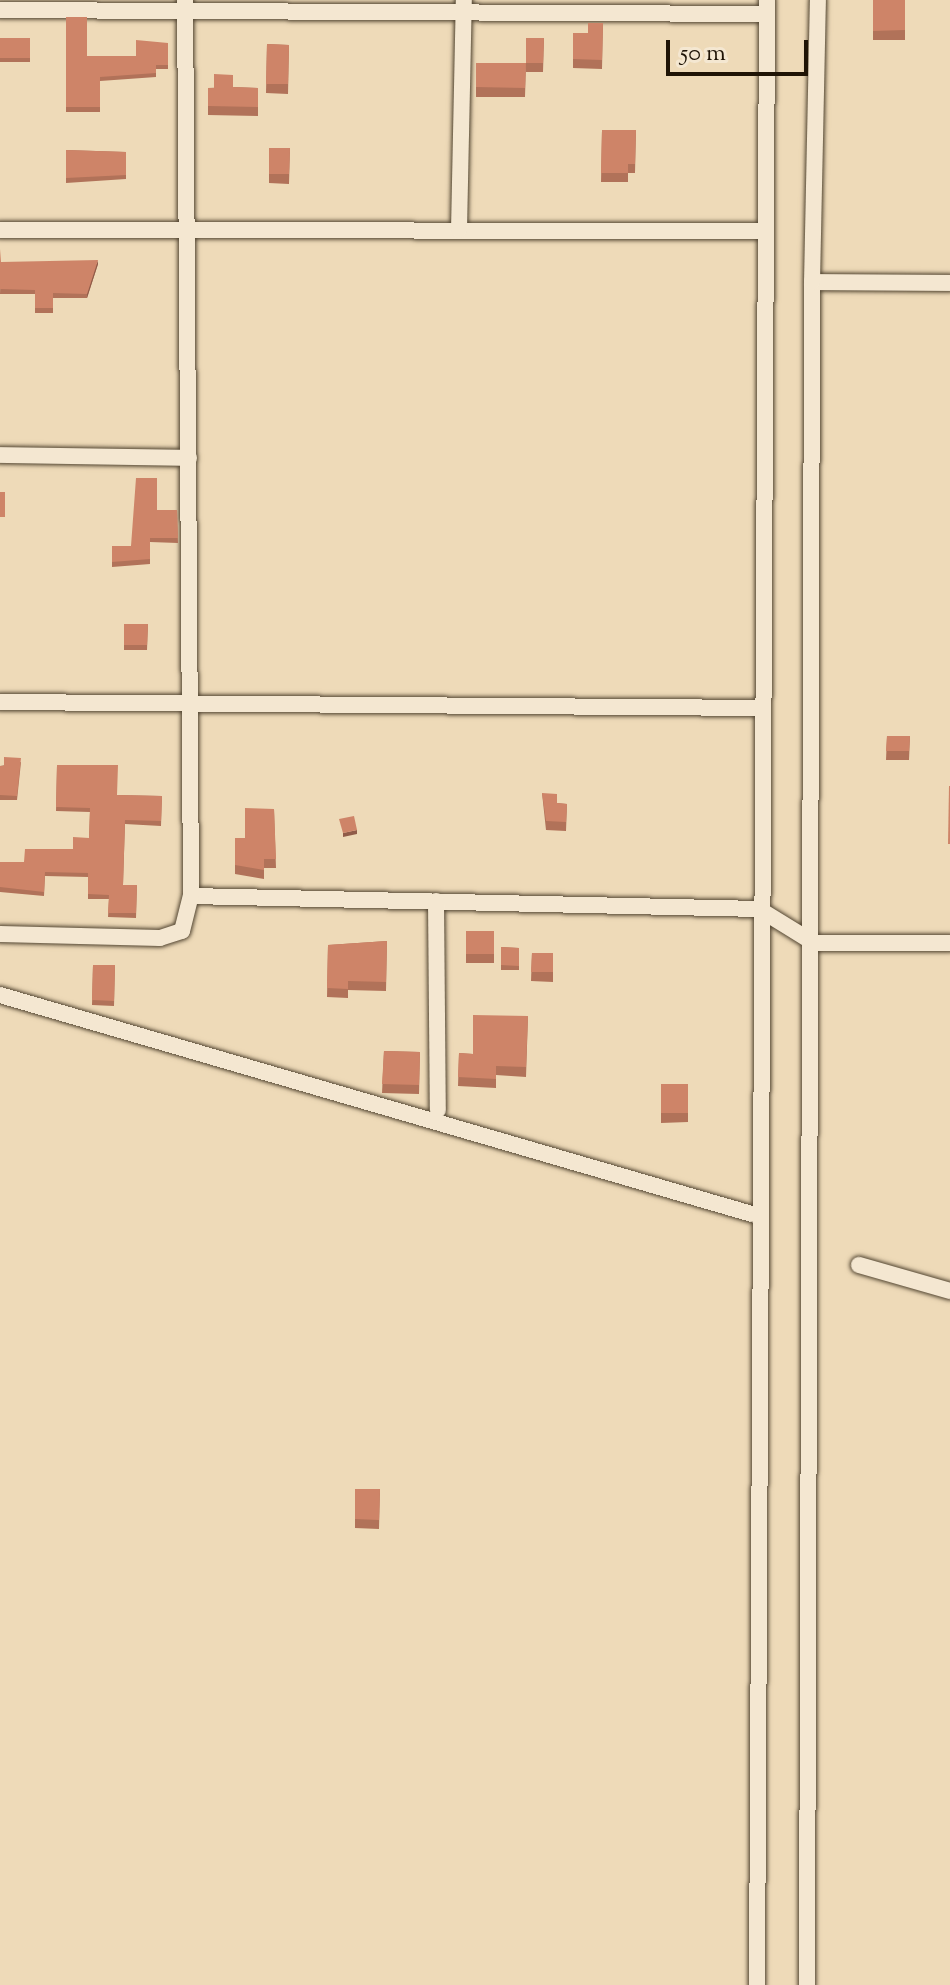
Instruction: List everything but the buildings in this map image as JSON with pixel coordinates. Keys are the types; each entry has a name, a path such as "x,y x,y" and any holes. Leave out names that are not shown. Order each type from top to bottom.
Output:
{"street":[{"path":"807,1985 814,943 812,282 818,0"},
{"path":"0,934 160,938 182,931 191,896 185,5"},
{"path":"0,10 185,5 767,7 757,1985"},
{"path":"459,230 464,6"},
{"path":"0,230 766,231"},
{"path":"812,282 950,283"},
{"path":"0,455 189,458"},
{"path":"0,702 763,708"},
{"path":"191,896 761,910 814,943 950,943"},
{"path":"436,901 438,1110"},
{"path":"0,995 752,1214"},
{"path":"859,1265 950,1291"}]}
